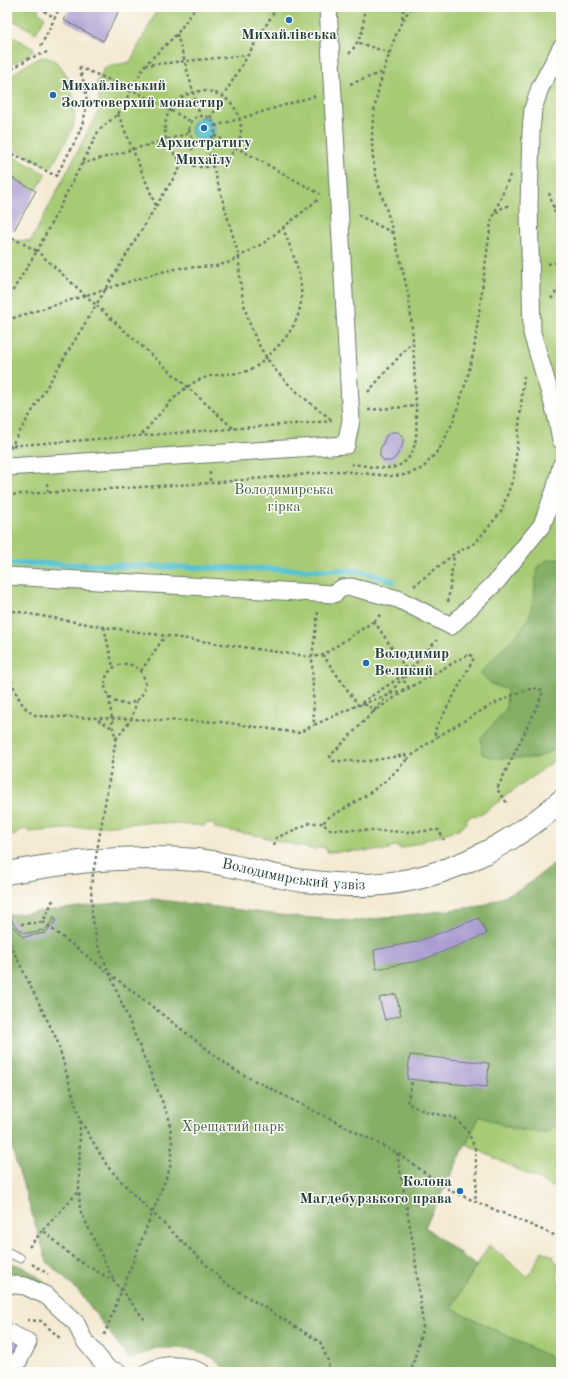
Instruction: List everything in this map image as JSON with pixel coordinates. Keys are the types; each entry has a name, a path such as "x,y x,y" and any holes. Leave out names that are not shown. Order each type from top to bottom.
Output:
{"main road":[{"name":"Володимирський узвіз","path":"7,873 87,860 147,858 198,860 303,881 345,885 382,884 414,880 469,861 509,839 561,801"}],"street":[{"path":"7,467 346,445 351,420 328,7"},
{"path":"561,48 540,88 533,109 530,131 529,207 532,333 556,414 561,440"},
{"path":"7,576 334,594 342,588 351,587 398,599 450,626 497,581 542,525 556,490 561,466"},
{"path":"7,1284 25,1286 47,1296 76,1323 84,1340 108,1369 118,1372"},
{"path":"7,1332 28,1342 13,1372"},
{"path":"148,1372 154,1368 173,1365 192,1368 201,1372"}],"lane":[{"path":"7,1252 20,1258"}],"path":[{"path":"42,7 41,9 55,18"},
{"path":"41,46 60,7"},
{"path":"7,300 37,251 99,130 118,114 145,65 177,34 196,7"},
{"path":"210,118 277,7"},
{"path":"333,82 358,43 364,22 364,7"},
{"path":"348,463 385,467 397,466 407,459 414,446 416,436 416,406 408,294 393,233 377,181 372,156 375,113 383,72 402,18 404,7"},
{"path":"402,18 412,7"},
{"path":"177,34 200,116"},
{"path":"358,43 390,53"},
{"path":"7,72 28,58 50,50"},
{"path":"145,65 248,55"},
{"path":"7,151 56,176 81,127 86,107 85,88 79,67 131,89 171,109 192,122"},
{"path":"215,126 240,118 333,82 383,72"},
{"path":"194,92 209,92 223,97 236,110 240,118 242,129 237,149 230,157 213,167 198,167 183,162 170,149 166,140 165,129 171,109 177,102 194,92"},
{"path":"118,114 156,206"},
{"path":"200,116 210,118 215,126 214,135 206,142 197,141 190,133 192,122 200,116"},
{"path":"81,164 190,133"},
{"path":"7,320 157,273 180,268 216,266 239,258 252,251 283,228 322,196 214,135"},
{"path":"7,454 156,206 197,141"},
{"path":"7,446 334,420 293,389 266,358 256,342 244,309 239,275 239,258 206,142"},
{"path":"7,495 210,483 340,471 391,476 405,475 423,468 440,448 450,428 467,379 474,350 491,222 512,170"},
{"path":"339,205 393,233"},
{"path":"554,207 561,206"},
{"path":"142,435 187,387 200,379 218,374 250,370 266,358 292,330 298,317 302,286 299,272 283,228"},
{"path":"7,235 37,251 233,428"},
{"path":"350,411 412,342"},
{"path":"7,610 104,627 312,657 323,655 374,620 454,554 475,543 486,532 501,512 514,476 524,373"},
{"path":"350,411 416,406"},
{"path":"407,759 405,756 369,761 333,761 330,756 450,626 447,599 454,554"},
{"path":"314,725 312,657 318,612 324,601 334,594"},
{"path":"447,599 454,597"},
{"path":"374,620 408,672"},
{"path":"104,627 114,667"},
{"path":"141,671 165,636"},
{"path":"372,712 409,688 469,654 474,658 434,732 437,737"},
{"path":"323,655 358,705"},
{"path":"116,739 132,718 138,700 145,690 145,677 141,671 131,664 125,663 114,667 106,677 106,690 109,696 114,701 126,704 138,700"},
{"path":"7,669 24,707 30,714 38,716 222,722 298,733 358,705 409,688"},
{"path":"408,672 404,681 409,688"},
{"path":"358,705 408,672"},
{"path":"274,846 276,838 310,823 323,823 329,817 372,792 393,775 407,759 437,737 491,707 524,691 538,688 543,691 538,706 498,789 507,803"},
{"path":"104,1335 170,1168 172,1143 169,1118 97,943 92,916 91,886 116,739 110,718 109,696"},
{"path":"358,705 369,705 372,712"},
{"path":"96,719 113,728"},
{"path":"323,823 328,829 407,832 439,830 444,840"},
{"path":"44,922 53,900"},
{"path":"21,924 44,922 234,1070 397,1153 451,1191 561,1238"},
{"path":"7,938 57,1040 80,1120 108,1167 136,1198 225,1284 320,1342 328,1361 329,1372"},
{"path":"412,1082 406,1103 424,1111 455,1118 468,1132 475,1148 477,1176 475,1202"},
{"path":"80,1120 80,1210 114,1281 146,1320"},
{"path":"397,1153 414,1249 423,1326 411,1372"},
{"path":"20,1258 43,1230 79,1191"},
{"path":"43,1230 74,1258 114,1281"}],"green space":[{"path":"7,7 38,7 38,12 45,17 36,33 7,17"},
{"name":"Володимирська гірка","path":"159,7 561,7 561,756 486,811 466,819 467,823 458,829 400,849 398,846 390,847 389,850 327,852 326,848 317,847 315,850 259,836 215,828 214,824 206,823 204,826 147,822 29,832 26,829 18,831 16,835 7,836 7,240 31,241 100,108 97,82 105,67 130,62"},
{"path":"7,33 34,49 34,51 7,67"},
{"path":"42,57 51,59 59,64 65,73 70,84 75,107 73,127 51,168 7,146 7,78 29,63"},
{"path":"7,153 46,174 36,191 7,175"},
{"path":"561,558 561,746 536,758 493,758 482,754 481,738 506,709 507,690 492,684 480,674 527,621 532,606 538,566 548,560"},
{"name":"Хрещатий парк","path":"561,859 561,1121 547,1133 513,1128 480,1116 425,1227 476,1266 451,1308 558,1361 552,1372 228,1372 213,1358 187,1348 156,1348 130,1360 80,1293 47,1262 7,1133 7,915 152,899 297,917 358,921 482,906 522,888"},
{"path":"480,1116 513,1129 547,1133 561,1121 561,1191 462,1142"},
{"path":"489,1245 528,1277 542,1251 554,1256 553,1258 558,1263 558,1280 561,1291 560,1372 552,1372 557,1361 451,1308"},
{"path":"7,1262 25,1268 39,1278 52,1290 63,1305 7,1284"}],"water":[{"path":"203,117 212,120 215,129 212,138 203,141 194,138 191,129 194,120"}],"building":[{"path":"72,7 121,7 103,41 64,20"},
{"path":"7,175 36,191 14,230 7,226"},
{"path":"391,432 398,432 403,437 403,444 396,457 391,461 384,461 380,456 380,450 386,436"},
{"path":"53,917 55,917 56,921 45,933 23,937 10,924 9,920 12,919 12,922 24,933 29,933 39,932 39,930 44,931 53,920"},
{"path":"479,918 487,934 422,960 376,969 374,950 416,942"},
{"path":"396,994 401,1015 385,1020 379,998"},
{"path":"410,1055 489,1063 487,1087 407,1079"},
{"path":"7,1332 28,1342 7,1372"}],"waterway":[{"path":"7,563 360,571 393,581"}],"place":[{"name":"Михайлівська","path":"289,20"},
{"name":"Михайлівський Золотоверхий монастир","path":"53,95"},
{"name":"Архистратигу Михаїлу","path":"204,128"},
{"name":"Володимир Великий","path":"366,663"},
{"name":"Колона Магдебурзького права","path":"460,1191"}]}
